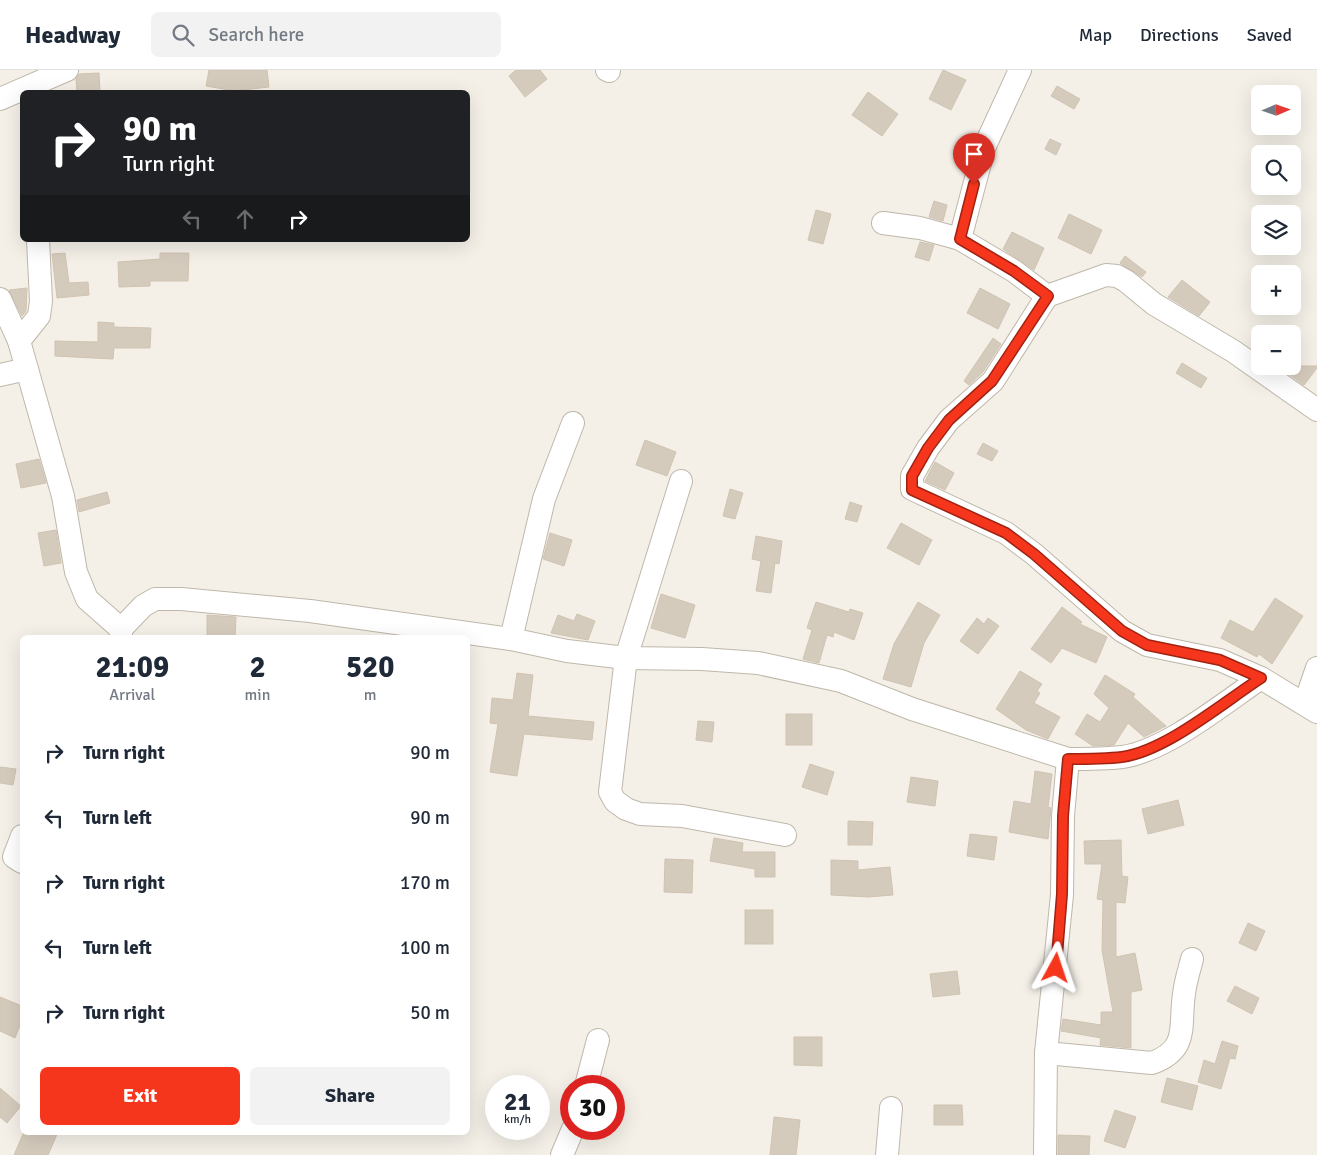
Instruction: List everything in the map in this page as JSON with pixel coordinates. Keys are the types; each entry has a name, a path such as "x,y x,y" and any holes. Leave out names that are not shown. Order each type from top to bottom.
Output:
{"street":[{"path":"0,98 67,70"},
{"path":"960,239 984,148 1020,70"},
{"path":"883,223 920,228 960,239 1014,271 1048,296"},
{"path":"19,341 39,316 42,301 38,242"},
{"path":"1317,410 1233,351 1154,304 1117,276 1106,275 1048,296 992,381 949,420 928,448 912,476 912,490 1006,533 1034,554 1122,631 1147,645 1220,660 1261,678 1311,707 1317,668"},
{"path":"0,299 19,341 63,496 76,572 88,599 121,633 142,606 155,599 181,599 310,611 403,631 457,635"},
{"path":"0,375 27,369"},
{"path":"511,639 544,499 573,422"},
{"path":"681,481 626,658 610,792 615,802 626,809 640,814 682,816 786,835"},
{"path":"470,636 511,639 567,651 626,658 702,658 758,664 841,681 912,709 1068,759 1123,757 1149,750 1174,736 1261,678"},
{"path":"1045,1155 1046,1053 1062,894 1063,816 1068,759"},
{"path":"12,863 20,841"},
{"path":"1046,1053 1152,1063 1168,1057 1176,1047 1182,1028 1184,994 1192,959"},
{"path":"589,1075 598,1040"},
{"path":"887,1155 891,1108"},
{"path":"562,1155 568,1140"}],"building":[{"path":"209,70 267,70 269,87 228,90 206,86"},
{"path":"516,70 540,70 547,79 525,97 509,76"},
{"path":"943,70 966,80 951,110 929,99"},
{"path":"99,73 100,90 77,90 76,79 79,74"},
{"path":"1057,86 1080,99 1074,109 1051,96"},
{"path":"868,92 898,114 882,136 852,115"},
{"path":"1050,139 1061,144 1056,155 1045,149"},
{"path":"934,201 947,205 943,221 929,217"},
{"path":"816,210 831,214 823,244 808,240"},
{"path":"1069,214 1102,230 1091,254 1058,238"},
{"path":"1012,232 1044,248 1034,270 1003,249"},
{"path":"920,242 934,245 929,261 915,257"},
{"path":"65,253 69,283 88,282 89,295 57,298 52,254"},
{"path":"160,253 189,253 188,281 150,281 150,286 119,287 118,262 160,259"},
{"path":"1125,256 1146,272 1142,277 1120,263"},
{"path":"1182,280 1210,302 1199,316 1168,297"},
{"path":"27,288 26,311 22,316 9,290"},
{"path":"980,288 1010,304 998,329 967,313"},
{"path":"98,322 114,323 114,327 151,328 150,348 114,348 113,359 55,356 55,341 98,342"},
{"path":"993,338 1001,344 983,372 969,385 964,381"},
{"path":"1182,363 1207,378 1201,388 1176,373"},
{"path":"1301,366 1317,366 1317,368 1304,385 1290,375 1301,375"},
{"path":"645,440 676,452 667,476 636,465"},
{"path":"983,443 998,451 992,461 977,454"},
{"path":"39,459 46,483 21,488 16,464"},
{"path":"935,462 954,473 945,490 925,481"},
{"path":"730,489 743,493 735,519 723,516"},
{"path":"107,492 110,503 79,512 77,500"},
{"path":"850,502 862,506 857,522 845,519"},
{"path":"901,523 932,540 919,565 887,548"},
{"path":"56,530 61,563 44,566 38,533"},
{"path":"550,533 572,540 564,566 543,559"},
{"path":"756,536 782,541 779,564 775,563 771,593 756,591 761,561 752,559"},
{"path":"661,594 695,605 685,638 651,628"},
{"path":"1275,598 1303,616 1272,664 1259,654 1257,657 1221,638 1230,620 1253,632"},
{"path":"816,602 849,612 850,609 863,613 854,640 834,632 833,637 827,635 819,663 803,659 812,630 807,628"},
{"path":"918,602 940,615 924,643 911,687 883,679 894,644"},
{"path":"1062,607 1082,622 1080,624 1107,637 1096,663 1062,648 1051,663 1031,649"},
{"path":"577,614 595,621 588,640 551,633 558,615 574,621"},
{"path":"207,615 236,617 235,635 207,635"},
{"path":"977,618 984,624 988,618 999,626 978,654 960,641"},
{"path":"1020,671 1042,684 1037,691 1040,693 1034,703 1060,717 1048,739 1026,730 996,709"},
{"path":"517,673 533,675 528,716 594,722 592,740 524,734 517,776 490,772 498,724 490,723 492,698 513,700"},
{"path":"1105,675 1135,694 1133,697 1166,726 1144,737 1128,723 1114,745 1093,746 1075,734 1087,714 1100,722 1109,708 1094,694"},
{"path":"786,714 812,714 812,745 786,745"},
{"path":"698,721 714,722 712,742 696,740"},
{"path":"810,764 834,772 827,795 802,787"},
{"path":"0,767 16,769 13,785 0,783"},
{"path":"1035,771 1052,774 1048,807 1051,808 1048,839 1009,832 1014,801 1031,804"},
{"path":"911,777 938,781 935,806 907,802"},
{"path":"1178,800 1184,825 1148,834 1142,809"},
{"path":"848,821 873,822 872,845 848,845"},
{"path":"970,834 997,837 994,860 967,856"},
{"path":"714,838 743,843 742,852 775,852 775,877 755,877 755,869 710,861"},
{"path":"1121,840 1122,876 1128,877 1125,903 1116,902 1116,957 1135,953 1142,990 1131,992 1131,1048 1100,1045 1101,1038 1061,1031 1063,1019 1101,1025 1101,1012 1113,1012 1102,950 1103,900 1097,899 1102,864 1085,864 1084,841"},
{"path":"665,859 693,860 692,893 664,892"},
{"path":"831,860 858,861 858,870 890,867 893,895 868,897 831,895"},
{"path":"745,910 773,910 773,944 745,944"},
{"path":"1248,923 1265,931 1256,951 1239,943"},
{"path":"957,971 960,994 933,997 930,974"},
{"path":"1235,986 1259,998 1252,1014 1227,1001"},
{"path":"0,997 20,1005 20,1025 15,1038 0,1031"},
{"path":"794,1037 822,1037 822,1066 794,1065"},
{"path":"1222,1041 1238,1046 1235,1059 1230,1058 1221,1089 1198,1082 1204,1060 1215,1064"},
{"path":"1167,1078 1198,1086 1192,1110 1161,1102"},
{"path":"0,1088 20,1107 7,1123 0,1117"},
{"path":"934,1105 962,1105 963,1125 934,1125"},
{"path":"1115,1110 1136,1117 1125,1148 1104,1141"},
{"path":"774,1117 800,1120 796,1155 770,1155"},
{"path":"23,1135 57,1135 48,1155 14,1155"},
{"path":"1058,1135 1090,1136 1089,1155 1058,1155"}],"route":[{"path":"974,184 960,239 1014,271 1048,296 992,381 949,420 928,448 912,476 910,484 912,490 1006,533 1034,554 1122,631 1147,645 1220,660 1261,678 1174,736 1149,750 1123,757 1068,759 1063,816 1062,894 1056,968"}]}
